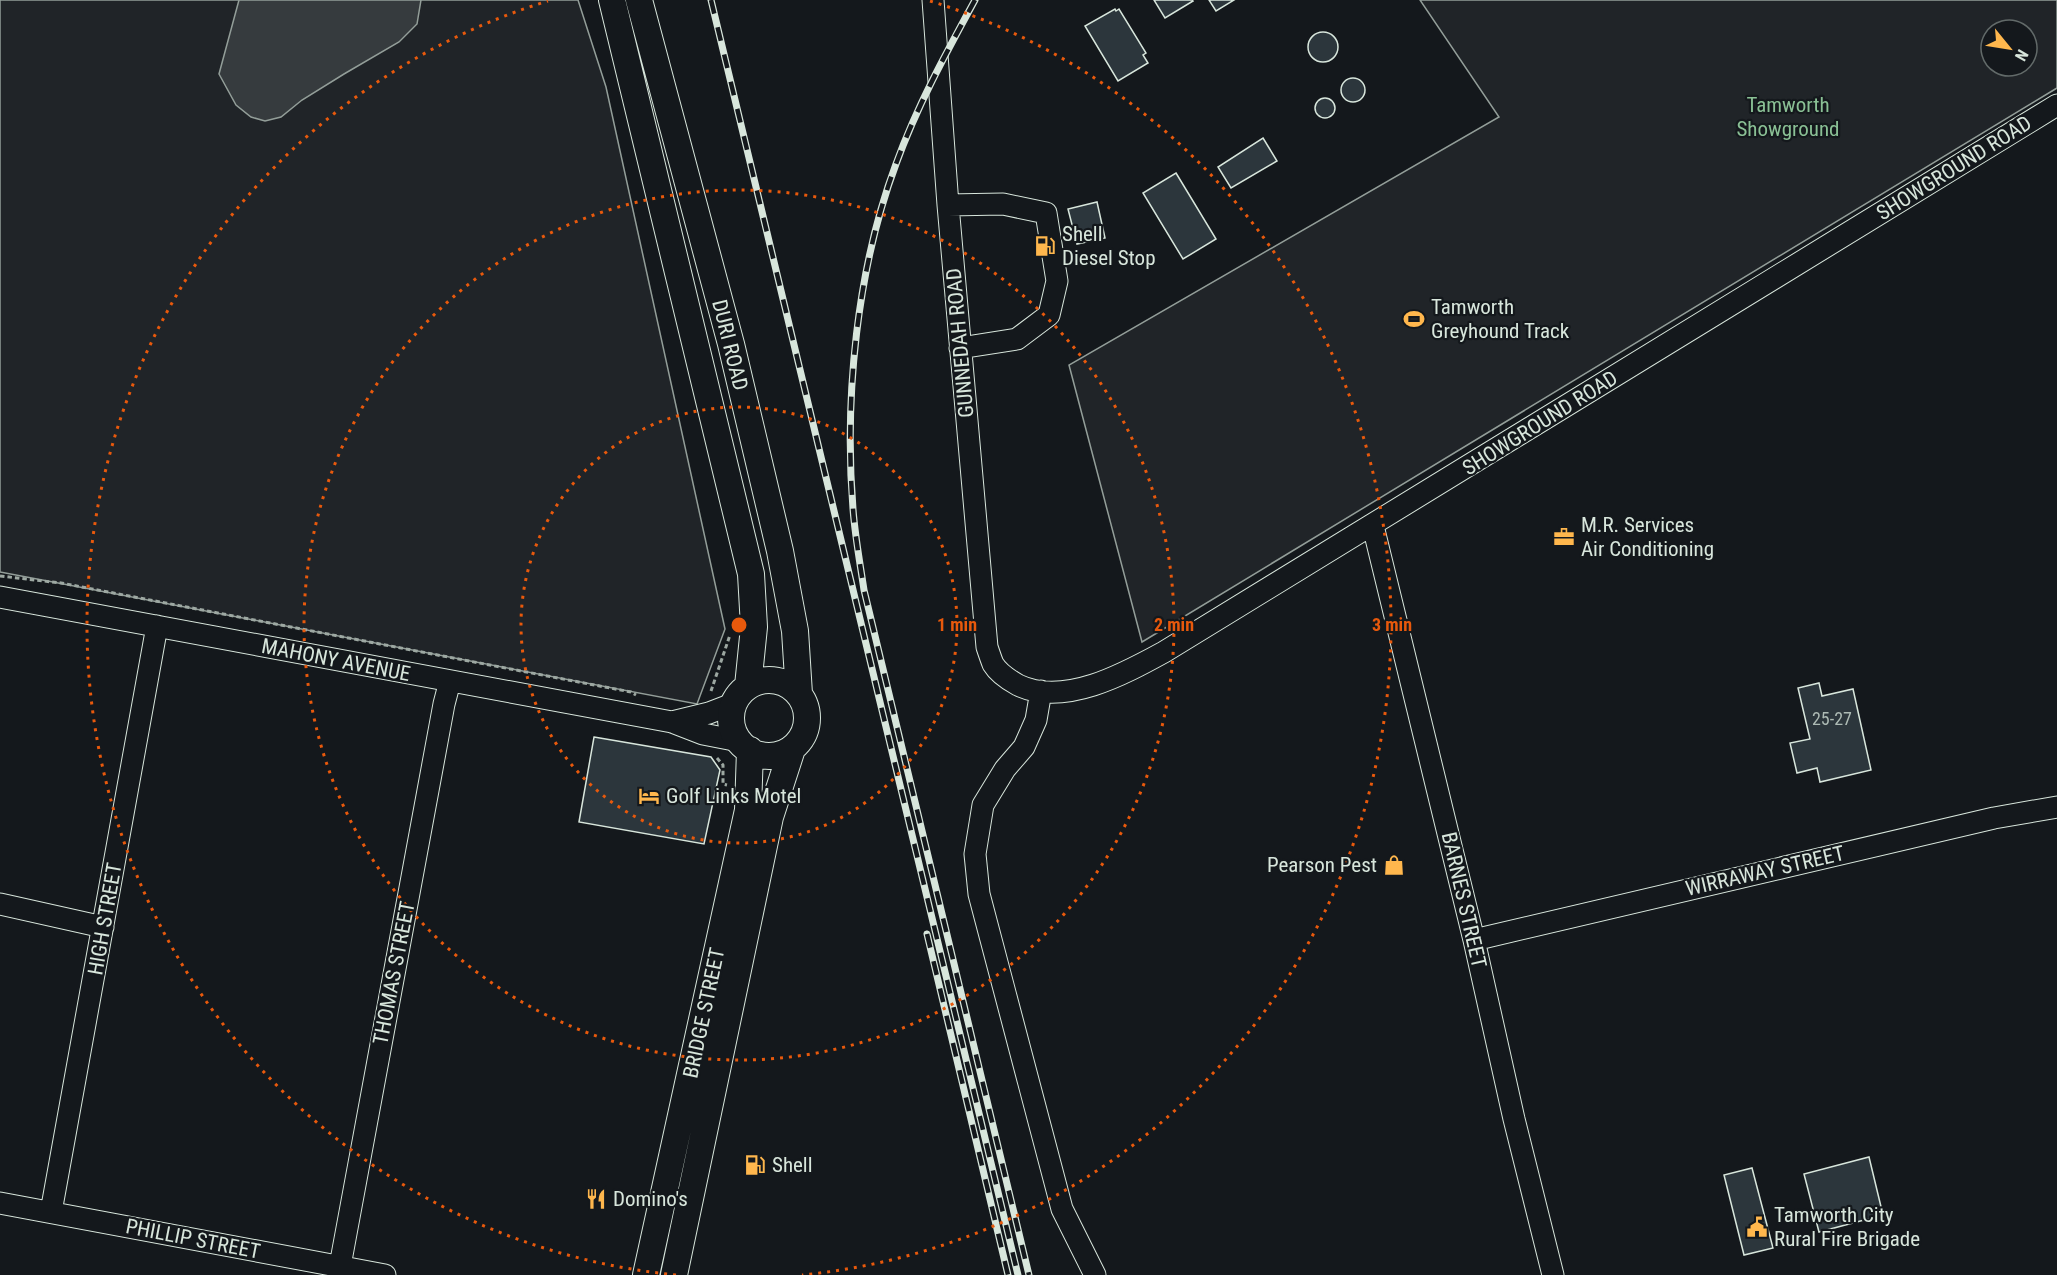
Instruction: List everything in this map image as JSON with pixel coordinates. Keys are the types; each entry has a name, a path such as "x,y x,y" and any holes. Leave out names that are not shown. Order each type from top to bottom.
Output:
{"main road":[{"name":"DURI ROAD","path":"612,0 751,574 754,627 741,695"},
{"name":"DURI ROAD","path":"639,0 730,344 780,551 795,631 800,694"},
{"path":"770,680 781,681 800,694 805,705 806,729 792,749 771,756 760,755 745,746 732,723 732,713 741,695 758,681 770,680"},
{"name":"BRIDGE STREET","path":"646,1275 748,810 749,792 745,746"},
{"name":"BRIDGE STREET","path":"674,1275 770,817 792,749"},
{"name":"BRIDGE STREET","path":"669,1275 682,1235"}],"street":[{"name":"GUNNEDAH ROAD","path":"933,0 984,627 987,647 994,666 1008,680"},
{"name":"SHOWGROUND ROAD","path":"1008,680 1024,688 1060,692 1106,681 1137,667 1373,526 2057,105"},
{"path":"948,205 1003,204 1046,213 1057,281 1049,315 1017,339 960,348"},
{"name":"BARNES STREET","path":"1373,526 1553,1275"},
{"name":"MAHONY AVENUE","path":"0,597 672,722 745,746"},
{"name":"HIGH STREET","path":"51,1212 157,626"},
{"name":"THOMAS STREET","path":"340,1266 450,681"},
{"path":"1041,691 1036,720 1024,747 1005,769 983,805 975,854 979,894 1062,1209 1095,1275"},
{"name":"MAHONY AVENUE","path":"672,722 709,713 741,695"},
{"name":"WIRRAWAY STREET","path":"1474,940 1994,818 2057,807"},
{"path":"0,904 103,927"},
{"name":"PHILLIP STREET","path":"0,1203 385,1275"}],"path":[{"path":"0,576 61,584 597,685 631,692 644,699"},
{"path":"709,713 710,695 731,632"},
{"path":"703,734 699,750 714,753 723,765 723,784 749,792"}],"green space":[{"path":"0,0 578,0 606,87 725,629 697,704 0,572"},
{"name":"Tamworth Greyhound Track","path":"1420,0 2057,0 2057,88 1142,642 1069,365 1499,117"}],"shaded area":[{"path":"239,0 421,0 417,24 399,42 302,100 281,117 265,121 251,117 236,105 219,74"}],"building":[{"path":"1154,0 1192,0 1193,1 1165,18"},
{"path":"1209,0 1234,0 1216,11"},
{"path":"1115,9 1116,11 1119,9 1146,53 1143,55 1148,63 1118,81 1085,26"},
{"path":"1323,32 1334,36 1338,47 1334,58 1323,62 1312,58 1308,47 1312,36"},
{"path":"1353,78 1361,82 1365,90 1361,98 1353,102 1345,98 1341,90 1345,82"},
{"path":"1325,98 1332,101 1335,108 1332,115 1325,118 1318,115 1315,108 1318,101"},
{"path":"1263,138 1277,161 1231,188 1218,167"},
{"path":"1176,173 1216,239 1183,259 1143,193"},
{"path":"1097,202 1105,238 1077,244 1068,209"},
{"path":"1819,683 1822,696 1853,689 1871,770 1820,782 1817,768 1797,773 1790,743 1810,739 1798,688"},
{"name":"Golf Links Motel","path":"594,737 711,757 720,770 704,844 579,822"},
{"path":"1869,1157 1883,1215 1819,1232 1804,1174"},
{"path":"1752,1168 1773,1248 1744,1255 1724,1175"}],"railway":[{"path":"711,0 1018,1275"},
{"path":"975,0 913,121 883,204 872,246 856,334 850,423 851,467 854,519 864,590 1029,1275"},
{"path":"927,934 1008,1275"}],"place":[{"name":"Shell Diesel Stop","path":"1045,246"},
{"name":"Tamworth Greyhound Track","path":"1414,319"},
{"name":"M.R. Services Air Conditioning","path":"1564,537"},
{"name":"Golf Links Motel","path":"649,796"},
{"name":"Pearson Pest","path":"1394,865"},
{"name":"Shell","path":"755,1165"},
{"name":"Domino's","path":"596,1199"},
{"name":"Tamworth City Rural Fire Brigade","path":"1757,1227"}],"park label":[{"name":"Tamworth Showground","path":"1788,117"}]}
